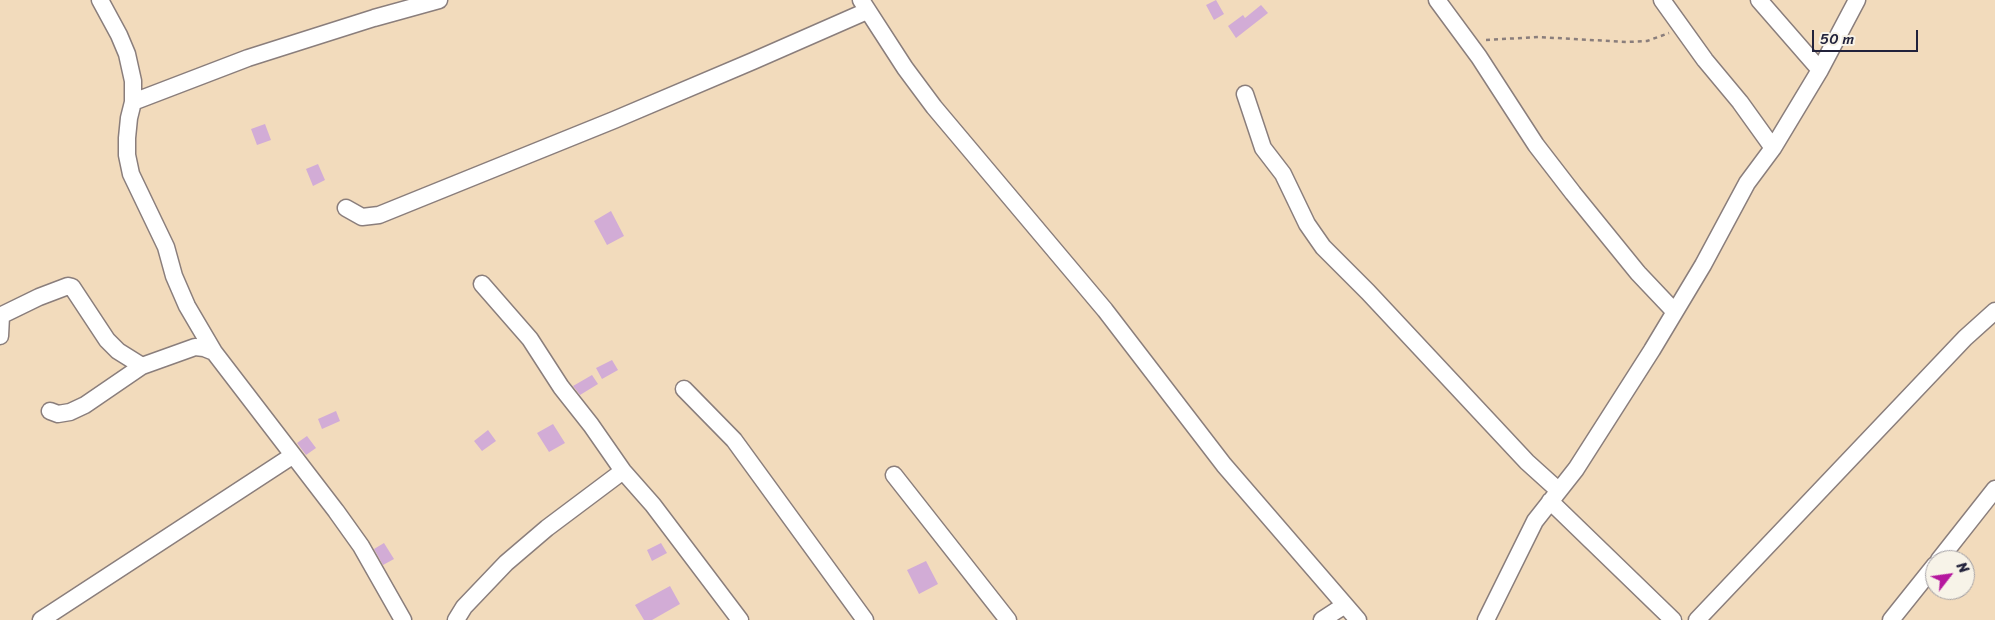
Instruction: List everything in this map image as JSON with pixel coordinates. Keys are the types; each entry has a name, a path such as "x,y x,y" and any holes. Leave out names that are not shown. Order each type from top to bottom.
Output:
{"street":[{"path":"100,0 127,54 133,81 133,102 127,138 127,155 131,174 166,247 174,276 187,306 214,352 361,546 403,620"},
{"path":"133,102 277,49 374,18 440,0"},
{"path":"1437,0 1467,41 1536,145 1572,193 1638,273 1674,311"},
{"path":"1662,0 1705,60 1740,102 1773,148"},
{"path":"1759,0 1820,70"},
{"path":"1486,620 1535,521 1576,469 1652,350 1703,266 1747,183 1773,148 1820,70 1857,0"},
{"path":"346,208 362,216 379,215 623,116 864,5 905,68 934,106 1105,310 1224,465 1358,620"},
{"path":"1245,94 1263,148 1282,174 1307,224 1323,247 1368,292 1527,462 1554,495 1673,620"},
{"path":"482,284 530,339 561,387 592,425 623,471 653,505 740,620"},
{"path":"0,336 0,316 39,297 68,286 72,287 107,340 118,351 142,366"},
{"path":"1697,620 1958,345 1995,311"},
{"path":"50,411 58,414 70,412 85,405 142,366 194,346 214,352"},
{"path":"684,388 734,440 865,620"},
{"path":"41,620 292,456"},
{"path":"456,620 464,607 506,563 547,528 623,471"},
{"path":"894,475 1008,620"},
{"path":"1947,550 1995,489"},
{"path":"1891,620 1925,578"},
{"path":"1322,620 1345,605"}],"path":[{"path":"1467,41 1538,37 1627,42 1648,40 1681,27"}],"building":[{"path":"1216,0 1224,14 1214,20 1206,5"},
{"path":"1261,5 1268,13 1236,38 1228,26 1243,15 1245,18"},
{"path":"265,124 271,140 257,145 251,129"},
{"path":"318,164 325,180 313,186 306,169"},
{"path":"611,211 624,236 607,245 594,221"},
{"path":"612,360 618,370 602,379 596,368"},
{"path":"592,375 598,384 580,395 573,386"},
{"path":"336,411 340,421 322,429 318,419"},
{"path":"553,424 565,443 549,452 537,433"},
{"path":"488,430 496,441 482,451 474,441"},
{"path":"307,436 316,448 306,455 297,443"},
{"path":"384,543 394,559 383,565 374,549"},
{"path":"661,543 667,553 652,561 647,550"},
{"path":"926,561 938,584 919,594 907,570"},
{"path":"670,586 680,604 652,620 644,620 635,605"}]}
